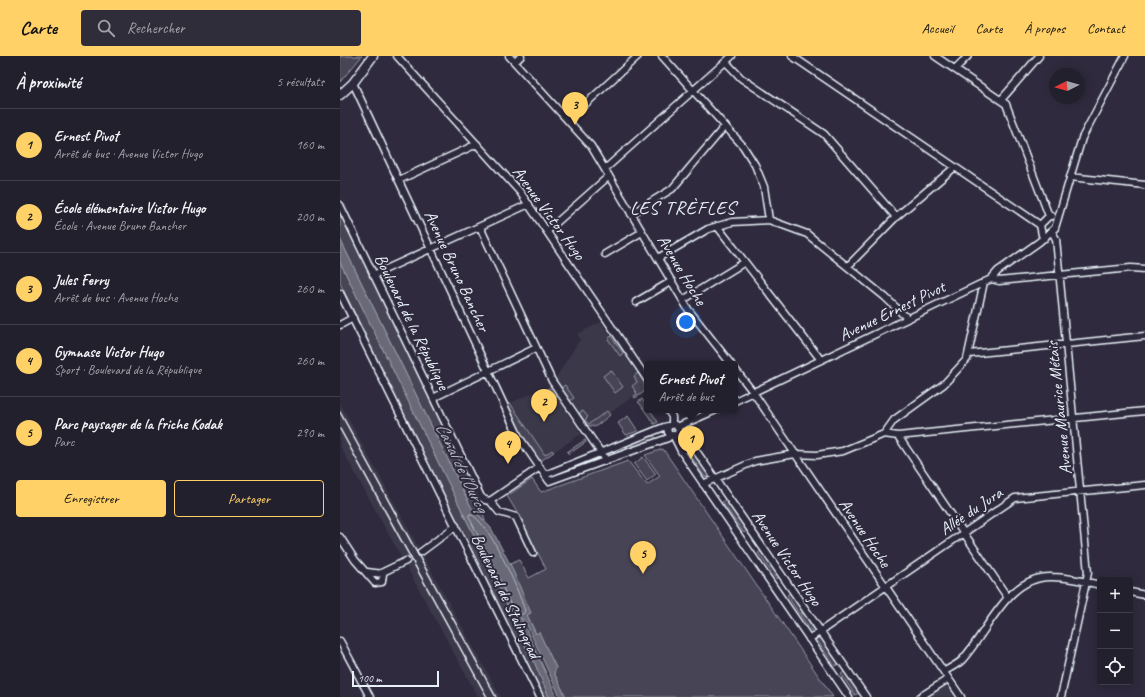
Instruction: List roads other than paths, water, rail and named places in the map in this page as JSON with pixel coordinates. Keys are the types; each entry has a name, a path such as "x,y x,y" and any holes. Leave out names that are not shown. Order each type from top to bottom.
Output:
{"street":[{"path":"340,96 353,83 373,56"},
{"name":"Avenue Victor Hugo","path":"397,56 520,192 644,375"},
{"name":"Avenue Hoche","path":"509,56 591,146 683,300 729,361"},
{"path":"515,62 521,56"},
{"path":"568,120 638,56"},
{"path":"662,56 743,146 755,165 764,187 769,220"},
{"path":"605,169 732,56"},
{"path":"792,56 1040,225"},
{"path":"935,56 1006,104 1049,216"},
{"path":"954,69 968,56"},
{"path":"1001,100 1039,56"},
{"path":"1052,232 1059,218 1082,138 1125,56"},
{"path":"726,62 740,78 824,134 896,217"},
{"name":"Avenue Bruno Bancher","path":"353,83 519,437 540,467"},
{"path":"631,214 672,189 725,126"},
{"path":"399,180 477,144"},
{"path":"848,266 896,217 955,167"},
{"path":"547,231 609,176"},
{"path":"1070,178 1145,185"},
{"name":"Boulevard de la République","path":"340,204 481,497 490,501 499,512 516,517 533,553"},
{"path":"374,275 529,204"},
{"path":"1049,216 1059,218"},
{"path":"1044,238 1040,230 1040,225 1049,216"},
{"path":"658,258 708,229 732,222 769,220 807,234 848,266 907,318"},
{"path":"717,226 821,360"},
{"path":"480,227 552,381 606,460"},
{"path":"605,254 642,232"},
{"name":"Avenue Ernest Pivot","path":"738,399 984,282 1052,232"},
{"name":"Avenue Maurice Métais","path":"1052,232 1056,239 1088,573 1061,697"},
{"path":"683,300 745,262"},
{"path":"991,278 999,281 1131,268 1145,269"},
{"path":"636,302 672,281"},
{"path":"884,434 894,420 951,377 964,364 969,354 984,282"},
{"name":"Boulevard de Stalingrad","path":"340,293 540,697"},
{"path":"340,325 353,318"},
{"path":"969,354 1145,336"},
{"path":"433,398 536,348"},
{"name":"Avenue Hoche","path":"738,374 795,454 961,697"},
{"path":"703,484 755,461 795,454 824,454 843,451 884,434 898,436 1145,411"},
{"path":"490,501 540,467 549,481 668,438 678,432 673,426 672,417 670,413"},
{"path":"545,475 664,426 673,426 708,413"},
{"name":"Avenue Victor Hugo","path":"673,426 668,431 849,697"},
{"path":"898,436 1008,598"},
{"name":"Avenue Victor Hugo","path":"681,451 692,445 717,478 866,697"},
{"name":"Allée du Jura","path":"810,639 884,586 1015,498 1145,486"},
{"path":"421,552 456,526"},
{"path":"742,540 753,532"},
{"path":"340,537 355,560 377,584 382,582 383,579 381,573"},
{"path":"367,572 381,573 406,562"},
{"path":"944,672 961,661 1008,598 1018,587 1032,579 1051,576 1097,584"},
{"path":"1133,593 1145,595"},
{"path":"340,641 370,697"},
{"path":"920,697 948,679"}],"water":[{"name":"Canal de l'Ourcq","path":"340,239 471,507 491,528 510,564 531,613 527,615 536,634 539,632 556,668 554,673 566,697 560,697 525,621 521,618 557,697 549,697 495,578 340,262"}],"railway":[{"path":"340,412 496,697"},
{"path":"340,429 487,697"}],"place":[{"name":"Jules Ferry","path":"575,125"},
{"name":"École élémentaire Victor Hugo","path":"544,422"},
{"name":"Ernest Pivot","path":"691,459"},
{"name":"Gymnase Victor Hugo","path":"508,464"},
{"name":"Parc paysager de la friche Kodak","path":"643,574"}],"district":[{"name":"LES TRÈFLES","path":"683,208"}]}
